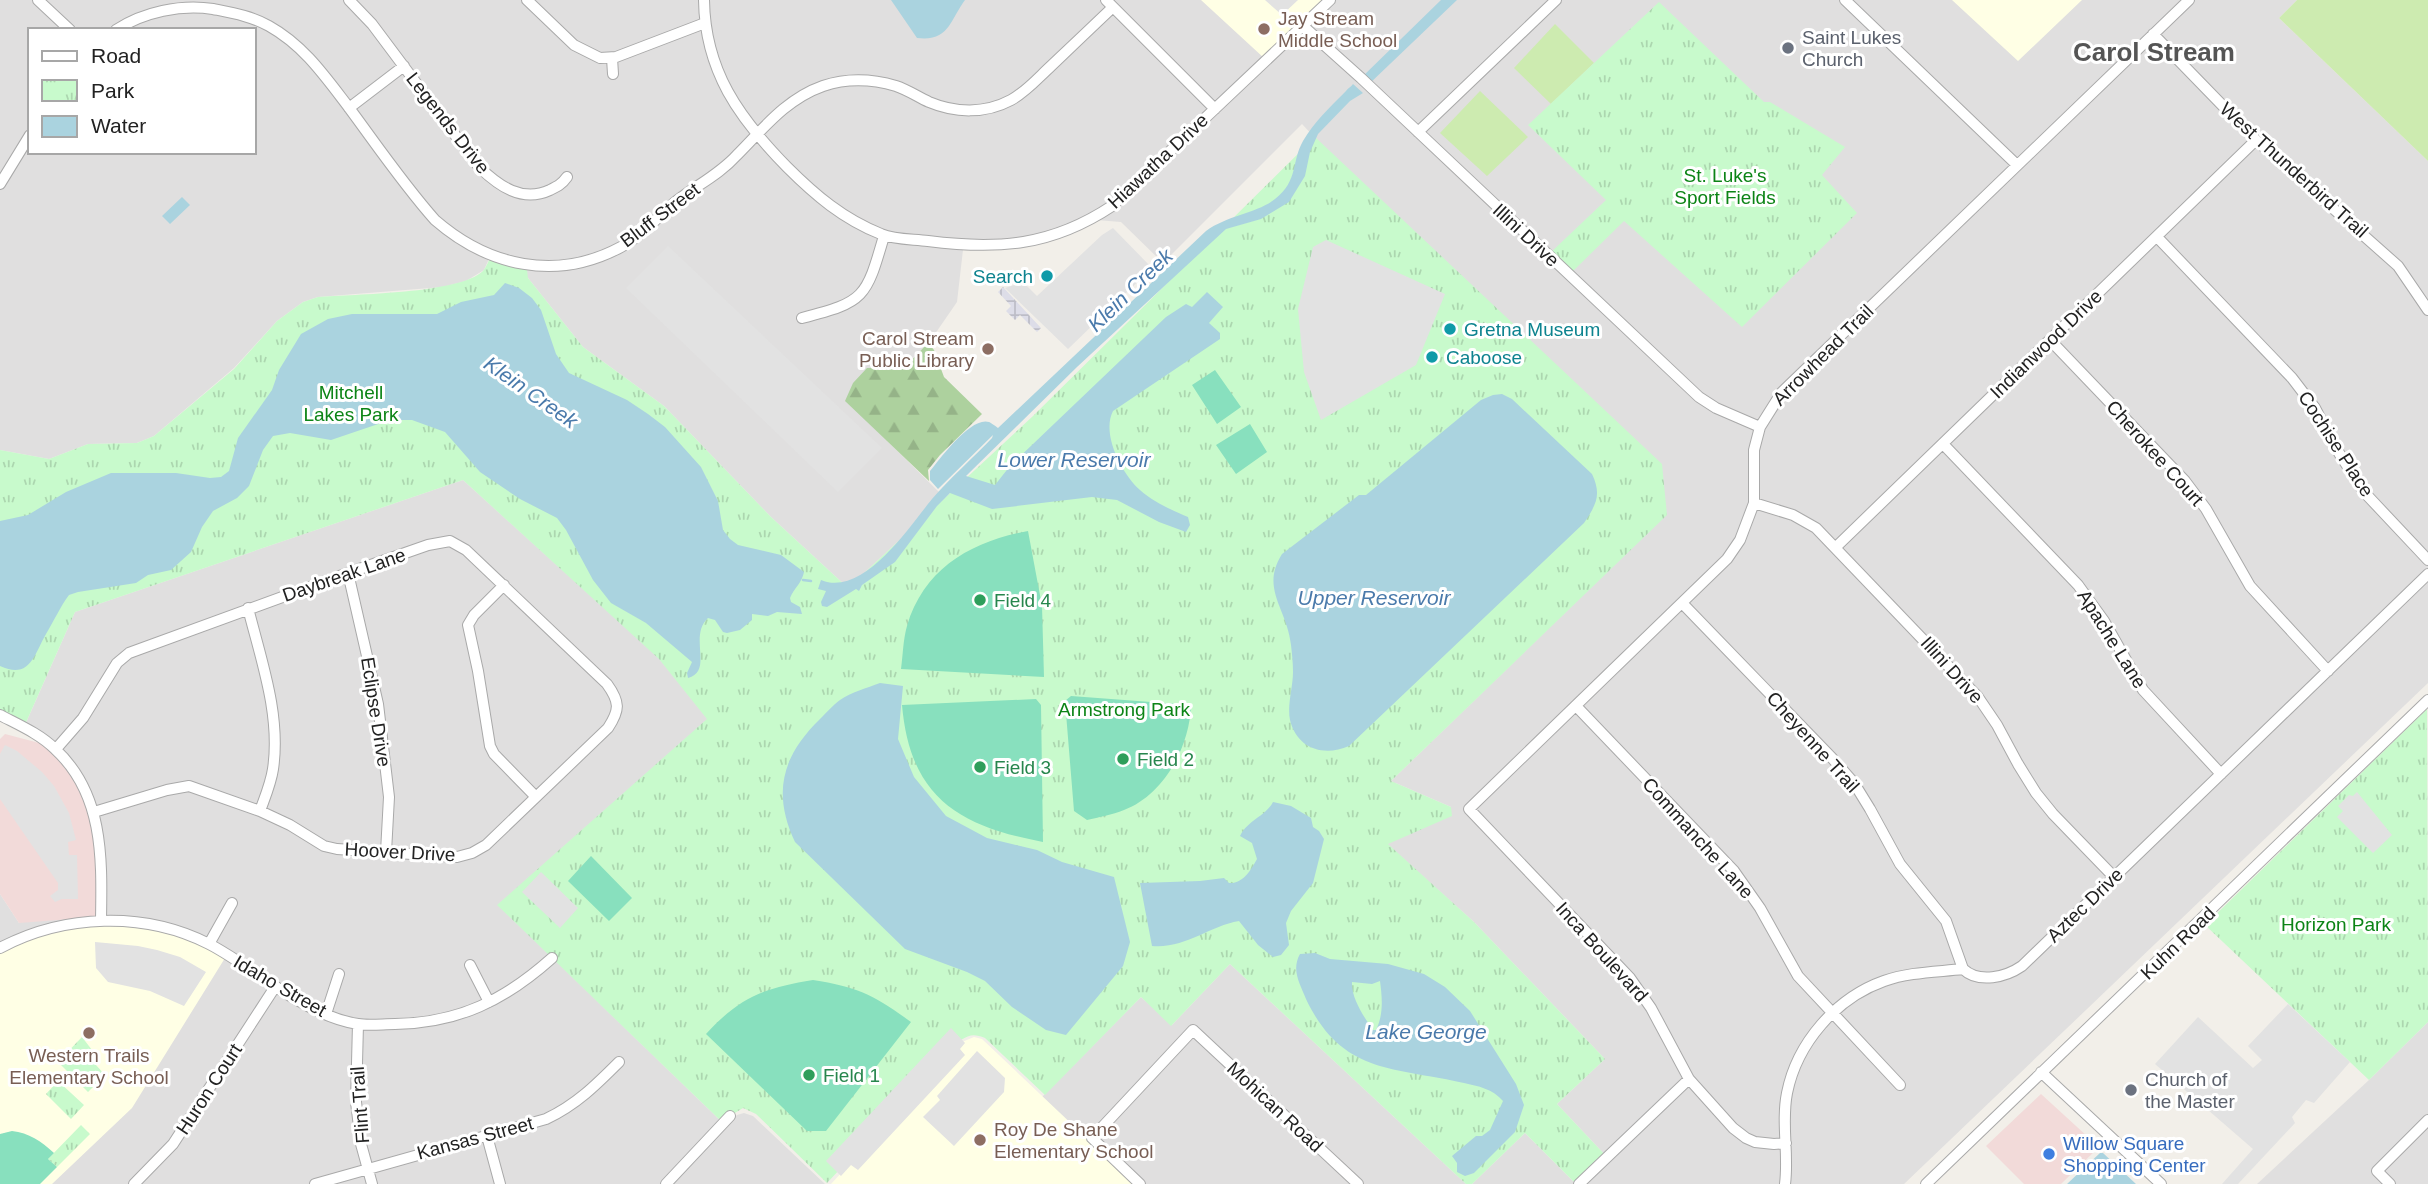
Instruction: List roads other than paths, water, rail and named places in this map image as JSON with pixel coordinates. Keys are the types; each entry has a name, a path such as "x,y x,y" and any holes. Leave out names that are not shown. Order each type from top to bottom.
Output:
{"street":[{"path":"38,0 68,28"},
{"name":"Legends Drive","path":"349,0 372,24 479,167 497,182 520,193 537,196 562,185 568,177"},
{"path":"527,0 573,45 600,58 612,58 705,23"},
{"name":"Hiawatha Drive","path":"704,0 705,23 723,84 755,135 818,198 850,220 884,236 962,245 1020,244 1066,231 1112,206 1330,0"},
{"path":"1418,132 1556,0"},
{"path":"1845,0 2017,165"},
{"name":"Arrowhead Trail","path":"1469,809 1727,559 1740,540 1754,503 1754,450 1760,427 1782,392 2189,0"},
{"path":"1109,4 1215,109"},
{"name":"Bluff Street","path":"120,28 146,16 188,8 246,16 271,27 293,42 318,66 421,205 455,237 502,260 541,267 576,263 621,247 724,167 789,104 804,94 838,82 868,80 894,86 959,112 1002,105 1025,91 1109,4"},
{"name":"Illini Drive","path":"1303,26 1699,397 1760,427"},
{"name":"West Thunderbird Trail","path":"2153,34 2256,140 2379,247 2410,281 2428,310"},
{"path":"612,58 612,74"},
{"path":"349,108 404,66"},
{"path":"0,184 28,138"},
{"name":"Indianwood Drive","path":"1836,547 2256,140"},
{"path":"802,318 842,308 865,290 884,236"},
{"name":"Cochise Place","path":"2157,237 2292,377 2315,408 2351,474 2364,492 2428,560"},
{"name":"Cherokee Court","path":"2050,340 2185,481 2206,509 2250,586 2328,671"},
{"name":"Apache Lane","path":"1943,444 2078,585 2101,615 2143,690 2221,774"},
{"name":"Illini Drive","path":"1754,503 1804,520 1836,547 1978,697 2036,793 2114,877"},
{"name":"Daybreak Lane","path":"56,749 83,718 124,656 247,608 428,545 450,541 466,550 607,684 618,707"},
{"name":"Eclipse Drive","path":"348,573 378,704 389,797 386,852"},
{"name":"Aztec Drive","path":"1785,1184 1785,1112 1791,1077 1808,1041 1832,1013 1860,991 1883,981 1917,973 1963,969 1969,975 1992,978 2015,971 2428,574"},
{"path":"504,585 474,615 468,625 490,746 494,754 536,797"},
{"name":"Cheyenne Trail","path":"1682,603 1854,783 1900,864 1946,921 1963,969"},
{"path":"247,608 270,696 273,726 273,768 260,811"},
{"name":"Kuhn Road","path":"1926,1184 2428,700"},
{"name":"Commanche Lane","path":"1576,706 1734,871 1760,908 1798,976 1900,1085"},
{"name":"Hoover Drive","path":"94,812 189,786 260,811 290,825 324,846 457,857 486,845 608,728 617,715 618,707"},
{"path":"0,715 56,749 81,783 94,812 102,860 101,920"},
{"name":"Inca Boulevard","path":"1469,809 1630,978 1651,1008 1689,1079 1738,1134 1755,1142 1786,1143"},
{"path":"209,944 232,903"},
{"name":"Idaho Street","path":"0,948 15,939 58,926 101,920 130,921 154,926 209,944 275,987 326,1014 358,1024 425,1023 457,1016 489,1002 527,980 552,958"},
{"path":"470,965 489,1002"},
{"path":"326,1014 339,974"},
{"name":"Huron Court","path":"134,1184 173,1144 275,987"},
{"name":"Flint Trail","path":"358,1024 356,1102 359,1135 372,1184"},
{"name":"Mohican Road","path":"1139,1184 1091,1138 1193,1030 1358,1184"},
{"name":"Kansas Street","path":"315,1184 546,1119 562,1112 586,1094 619,1062"},
{"path":"2041,1072 2161,1184"},
{"path":"1579,1184 1689,1079"},
{"path":"666,1184 730,1116"},
{"path":"2390,1184 2376,1171 2428,1120"},
{"path":"487,1136 500,1184"}],"water":[{"path":"891,0 965,0 942,33 936,37 917,38"},
{"path":"1441,0 1457,0 1368,85 1361,78"},
{"name":"Lower Reservoir","path":"1353,84 1363,93 1350,101 1318,134 1310,152 1305,176 1289,202 1261,219 1226,229 1077,367 966,476 995,485 1010,466 1166,317 1186,304 1192,307 1207,292 1223,307 1209,323 1220,333 1220,339 1113,411 1110,420 1115,453 1126,474 1151,498 1188,517 1190,525 1186,532 1159,522 1117,500 1092,497 992,509 950,493 895,562 862,585 859,591 856,589 827,607 822,606 826,591 818,589 821,580 837,583 853,579 869,569 898,541 939,491 993,435 938,489 930,480 930,471 965,432 982,422 989,422 998,428 1206,231 1268,204 1283,192 1307,134"},
{"path":"182,197 190,205 170,224 162,216"},
{"name":"Klein Creek","path":"505,283 519,288 532,298 541,310 556,354 569,373 627,400 648,414 665,427 701,467 718,501 723,530 730,539 738,545 781,555 804,572 790,598 791,602 800,607 802,614 752,614 752,620 740,630 727,633 723,632 715,620 708,618 702,625 700,634 699,668 696,674 688,678 687,673 692,662 646,623 611,603 593,580 557,518 520,499 480,472 445,432 412,420 390,420 331,440 290,433 273,436 263,450 249,486 237,498 213,511 202,527 191,552 171,570 148,575 136,583 69,595 30,663 18,670 0,666 0,521 28,515 66,492 111,473 176,473 221,477 229,471 238,438 272,390 279,370 301,334 328,319 352,314 437,314 461,302 494,295"},
{"name":"Upper Reservoir","path":"1502,394 1512,399 1592,474 1597,494 1592,511 1584,523 1349,746 1330,751 1305,744 1294,730 1289,714 1293,672 1291,645 1274,588 1276,566 1282,554 1359,495 1366,495 1481,400"},
{"path":"880,683 903,686 898,739 914,777 946,816 987,838 1037,850 1062,862 1114,877 1130,942 1123,966 1066,1035 1046,1030 1012,1007 985,981 905,949 795,842 784,807 783,791 789,761 807,733 837,702 854,692"},
{"path":"1273,802 1291,806 1311,818 1313,827 1324,839 1313,883 1291,911 1286,923 1289,945 1281,955 1273,957 1258,945 1239,921 1217,927 1186,941 1152,946 1140,883 1224,878 1229,883 1234,883 1242,879 1257,859 1252,843 1240,836"},
{"name":"Lake George","path":"1315,953 1330,959 1388,964 1424,974 1445,987 1470,1011 1516,1084 1524,1105 1515,1132 1474,1173 1465,1176 1457,1172 1457,1163 1452,1156 1476,1136 1482,1136 1490,1130 1503,1101 1480,1087 1373,1064 1336,1042 1320,1024 1299,982 1296,966 1300,954","holes":["1380,981 1382,1005 1376,1030 1373,1030 1356,1001 1352,982 1372,984"]},
{"path":"2103,1153 2136,1184 2067,1184"}],"waterway":[{"path":"803,580 811,581"}],"place":[{"name":"Jay Stream Middle School","path":"1264,29"},
{"name":"Saint Lukes Church","path":"1788,48"},
{"name":"Search","path":"1047,276"},
{"name":"Gretna Museum","path":"1450,329"},
{"name":"Carol Stream Public Library","path":"988,349"},
{"name":"Caboose","path":"1432,357"},
{"name":"Field 4","path":"980,600"},
{"name":"Field 2","path":"1123,759"},
{"name":"Field 3","path":"980,767"},
{"name":"Western Trails Elementary School","path":"89,1033"},
{"name":"Field 1","path":"809,1075"},
{"name":"Church of the Master","path":"2131,1090"},
{"name":"Roy De Shane Elementary School","path":"980,1140"},
{"name":"Willow Square Shopping Center","path":"2049,1154"}],"district":[{"name":"Carol Stream","path":"2154,52"}],"park label":[{"name":"St. Luke's Sport Fields","path":"1725,186"},
{"name":"Mitchell Lakes Park","path":"351,403"},
{"name":"Armstrong Park","path":"1124,709"},
{"name":"Horizon Park","path":"2336,924"}]}
